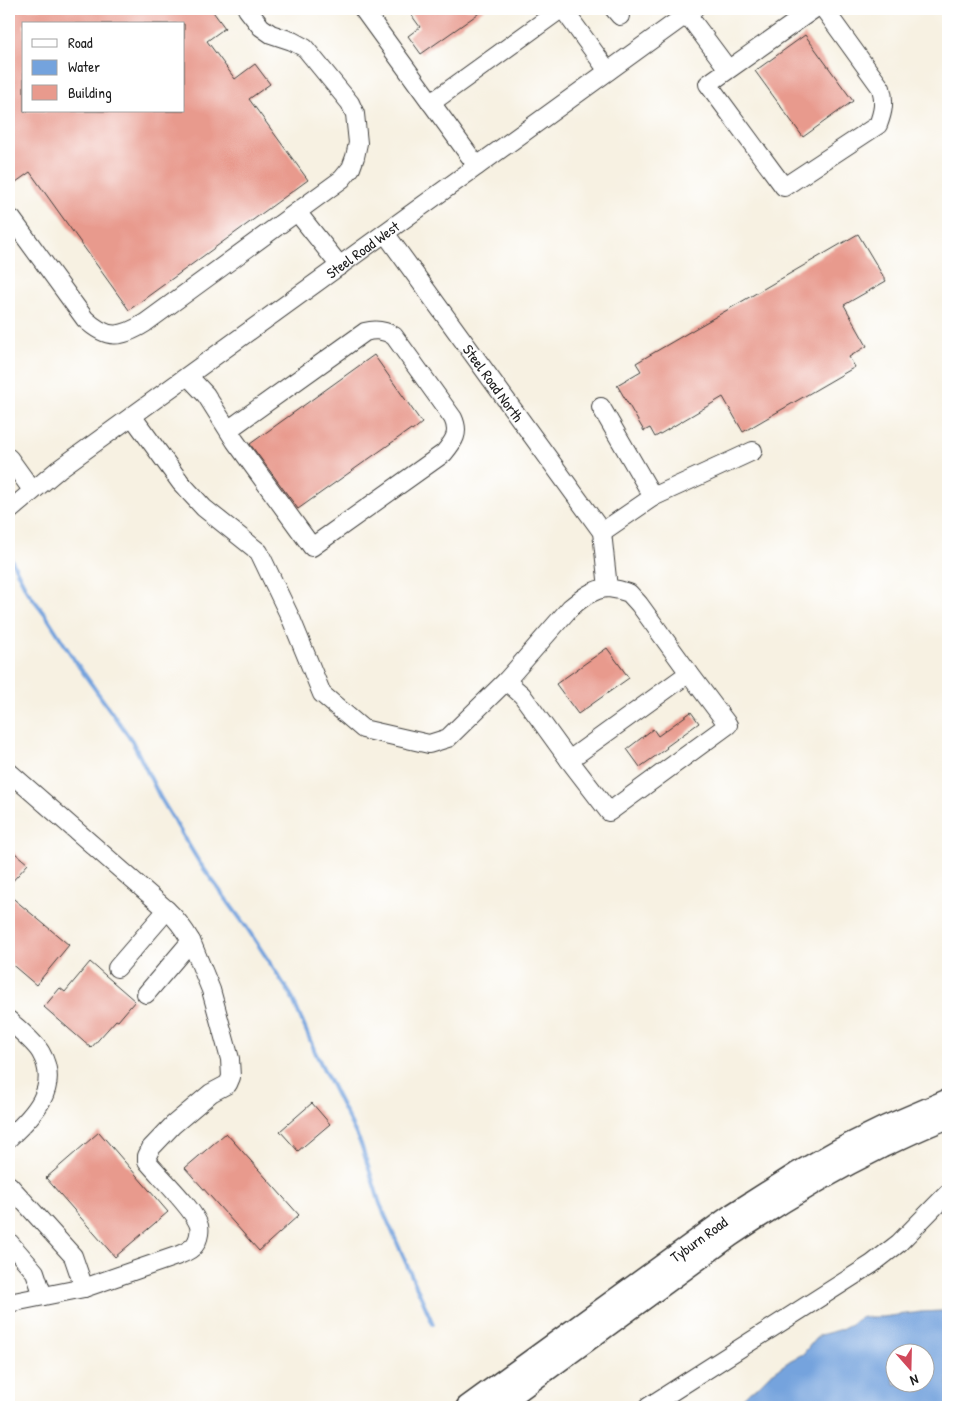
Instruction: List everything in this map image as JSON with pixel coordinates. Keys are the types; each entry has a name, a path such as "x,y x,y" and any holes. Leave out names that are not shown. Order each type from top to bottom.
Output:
{"main road":[{"name":"Tyburn Road","path":"467,1407 741,1209 840,1149 884,1127 948,1100"},
{"name":"Tyburn Road","path":"496,1407 767,1211 843,1166 948,1118"}],"street":[{"path":"9,222 12,219 85,319 101,331 120,335 133,331 145,323 342,179 351,168 358,143 355,114 350,103 304,48 292,41 271,34 261,27 247,9"},
{"path":"363,9 477,166"},
{"path":"431,103 562,9 608,71"},
{"path":"814,9 708,84 784,187 878,125 882,115 884,97 881,88 824,9"},
{"path":"691,11 728,69"},
{"name":"Steel Road West","path":"9,511 58,469 691,11"},
{"path":"297,212 340,266"},
{"name":"Steel Road North","path":"385,234 602,532"},
{"path":"188,376 206,395 228,430 312,547 444,453 455,438 457,425 394,336 388,332 378,330 365,332 228,430"},
{"path":"601,407 653,497"},
{"path":"132,416 181,483 204,508 259,552 292,621 322,694 363,730 428,744 448,738 506,681 570,608 598,588 608,588 629,593 728,725 610,812 569,760 522,695 506,681"},
{"path":"608,588 602,532 653,497 754,451"},
{"path":"9,458 32,490"},
{"path":"569,760 689,673"},
{"path":"9,772 181,924 191,941 211,990 230,1059 231,1077 228,1084 212,1093 173,1125 151,1148 147,1156 147,1161 187,1206 195,1218 200,1233 197,1242 190,1249 179,1255 84,1288 9,1303"},
{"path":"117,968 166,910"},
{"path":"146,994 191,941"},
{"path":"9,1020 40,1051 47,1067 47,1086 42,1100 28,1120 9,1138"},
{"path":"9,1185 74,1256 84,1288"},
{"path":"648,1407 872,1264 899,1243 948,1193"},
{"path":"9,1242 35,1272 43,1296"}],"water":[{"path":"948,1311 948,1407 728,1407 736,1405 769,1375 803,1354 820,1335 839,1330 862,1317"}],"building":[{"path":"9,9 211,9 225,28 207,41 235,79 255,64 270,84 249,99 308,180 129,310 30,172 9,187"},
{"path":"407,9 485,9 421,54 408,36 420,27"},
{"path":"805,35 853,101 803,137 755,71"},
{"path":"858,234 886,281 844,305 867,346 849,357 855,367 743,432 723,397 655,437 650,428 644,431 617,385 641,371 636,363"},
{"path":"374,355 422,423 298,509 250,444"},
{"path":"607,648 629,678 578,714 556,684"},
{"path":"691,712 699,723 640,767 627,749 653,729 658,736"},
{"path":"9,848 28,864 9,885"},
{"path":"9,895 69,945 36,985 9,962"},
{"path":"90,962 135,1001 91,1048 44,1007 60,988 65,992"},
{"path":"312,1103 330,1124 298,1151 280,1131"},
{"path":"99,1132 168,1212 115,1257 46,1178"},
{"path":"226,1133 299,1215 259,1251 185,1168"}],"waterway":[{"path":"9,555 27,591 45,614 75,661 132,741 160,797 199,862 247,928 291,995 316,1054 361,1144 380,1204 433,1324"}]}
